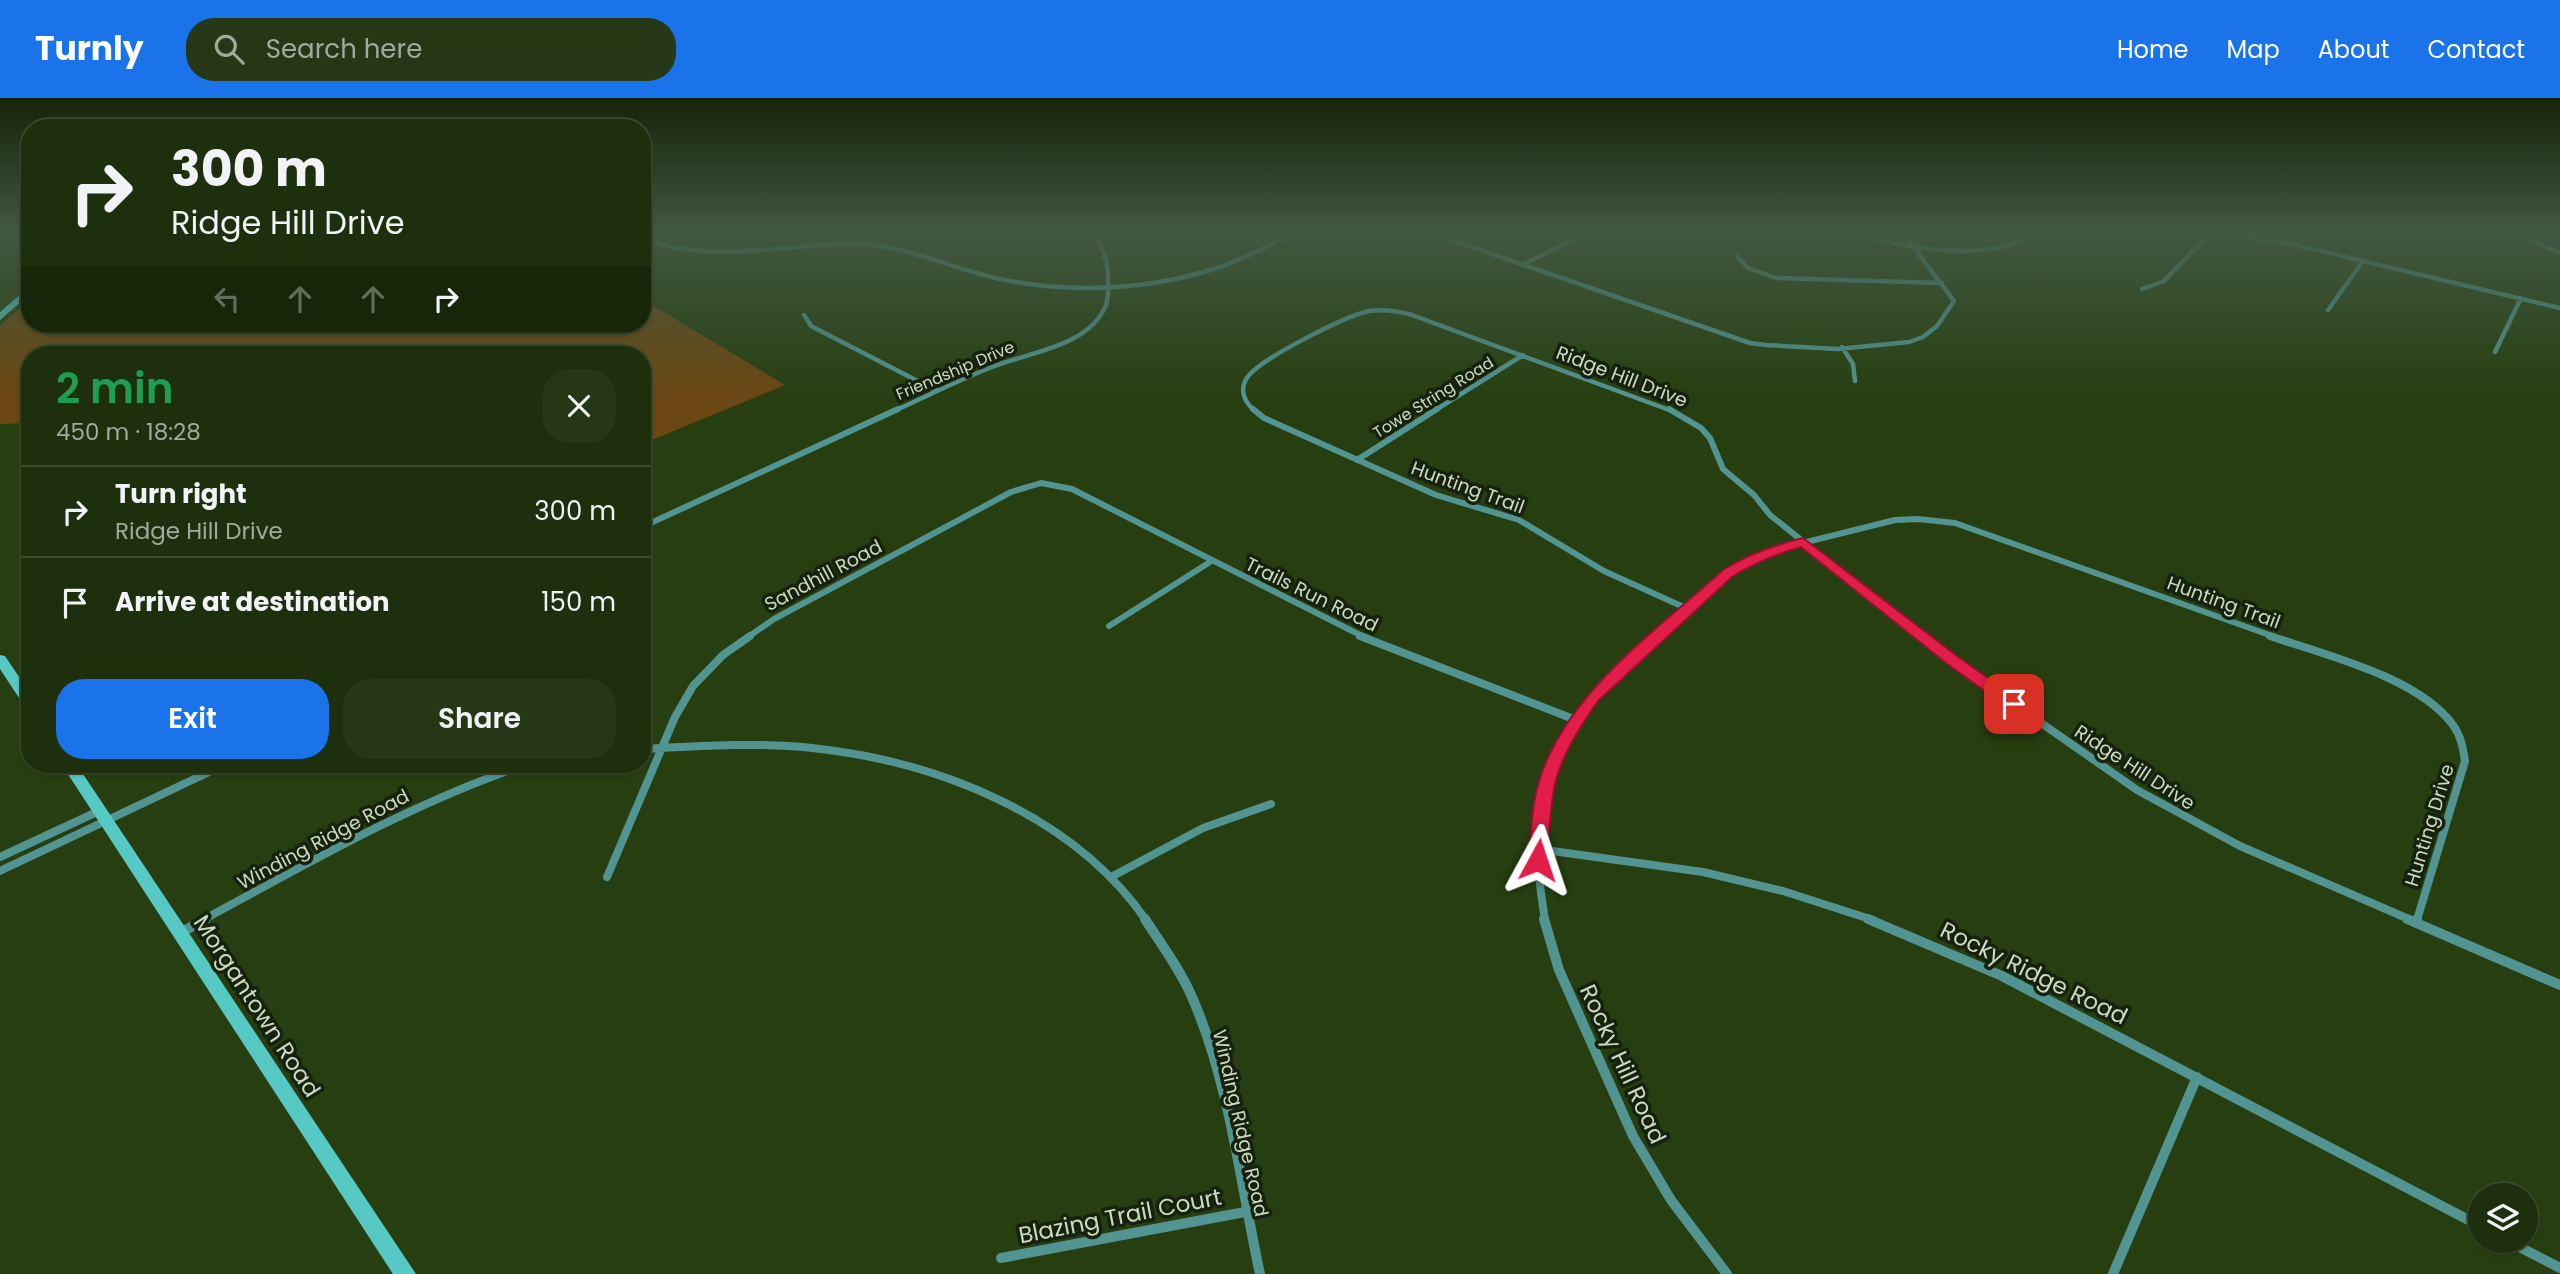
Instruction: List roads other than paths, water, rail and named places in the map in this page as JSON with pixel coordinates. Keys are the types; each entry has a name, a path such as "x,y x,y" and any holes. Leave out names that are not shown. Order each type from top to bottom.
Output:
{"main road":[{"path":"0,317 21,297"},
{"path":"0,659 21,690"},
{"name":"Morgantown Road","path":"74,773 405,1274"}],"street":[{"path":"1047,285 1120,285"},
{"path":"1580,285 1750,343 1781,347 1903,344 1923,337 1952,311 1954,301 1943,285"},
{"path":"2142,289 2153,285"},
{"path":"2328,310 2346,285"},
{"path":"2465,285 2560,308"},
{"name":"Friendship Drive","path":"651,523 993,366 1044,350 1078,334 1098,319 1105,307 1108,286"},
{"path":"2495,352 2521,298"},
{"name":"Ridge Hill Drive","path":"1243,393 1246,379 1264,364 1358,314 1382,310 1412,314 1685,417 1710,438 1723,469 1754,495 1770,515 1951,660 2137,790 2240,846 2560,985"},
{"path":"804,315 811,326 937,391"},
{"path":"1842,347 1853,364 1855,381"},
{"name":"Towe String Road","path":"1357,460 1523,355"},
{"name":"Hunting Trail","path":"1243,393 1250,408 1264,418 1436,495 1518,520 1604,571 1688,609 1728,573 1746,561 1803,542 1895,520 1918,519 1961,525 2374,673 2424,699 2446,717 2459,735"},
{"name":"Trails Run Road","path":"1043,482 1072,489 1210,562 1380,645 1576,720"},
{"name":"Sandhill Road","path":"607,877 675,717 693,686 723,655 749,634 1019,488 1043,482"},
{"path":"1109,626 1210,562"},
{"name":"Rocky Hill Road","path":"1688,609 1592,698 1576,720 1554,764 1546,788 1538,849 1545,925 1559,970 1581,1021 1633,1136 1671,1200 1727,1274"},
{"name":"Hunting Drive","path":"2416,923 2466,761 2459,735"},
{"name":"Winding Ridge Road","path":"651,749 743,745 811,748 870,756 919,768 959,781 1022,810 1069,841 1111,877 1155,928 1194,999 1214,1059 1260,1274"},
{"path":"0,857 205,773"},
{"name":"Winding Ridge Road","path":"179,933 419,806 472,781 498,773"},
{"path":"1111,877 1203,828 1271,804"},
{"path":"0,871 103,816"},
{"name":"Rocky Ridge Road","path":"1538,849 1703,872 1783,891 1884,924 2001,976 2468,1220"},
{"path":"2113,1274 2197,1077"},
{"name":"Blazing Trail Court","path":"1001,1258 1245,1212"},
{"path":"2531,1253 2560,1268"}]}
